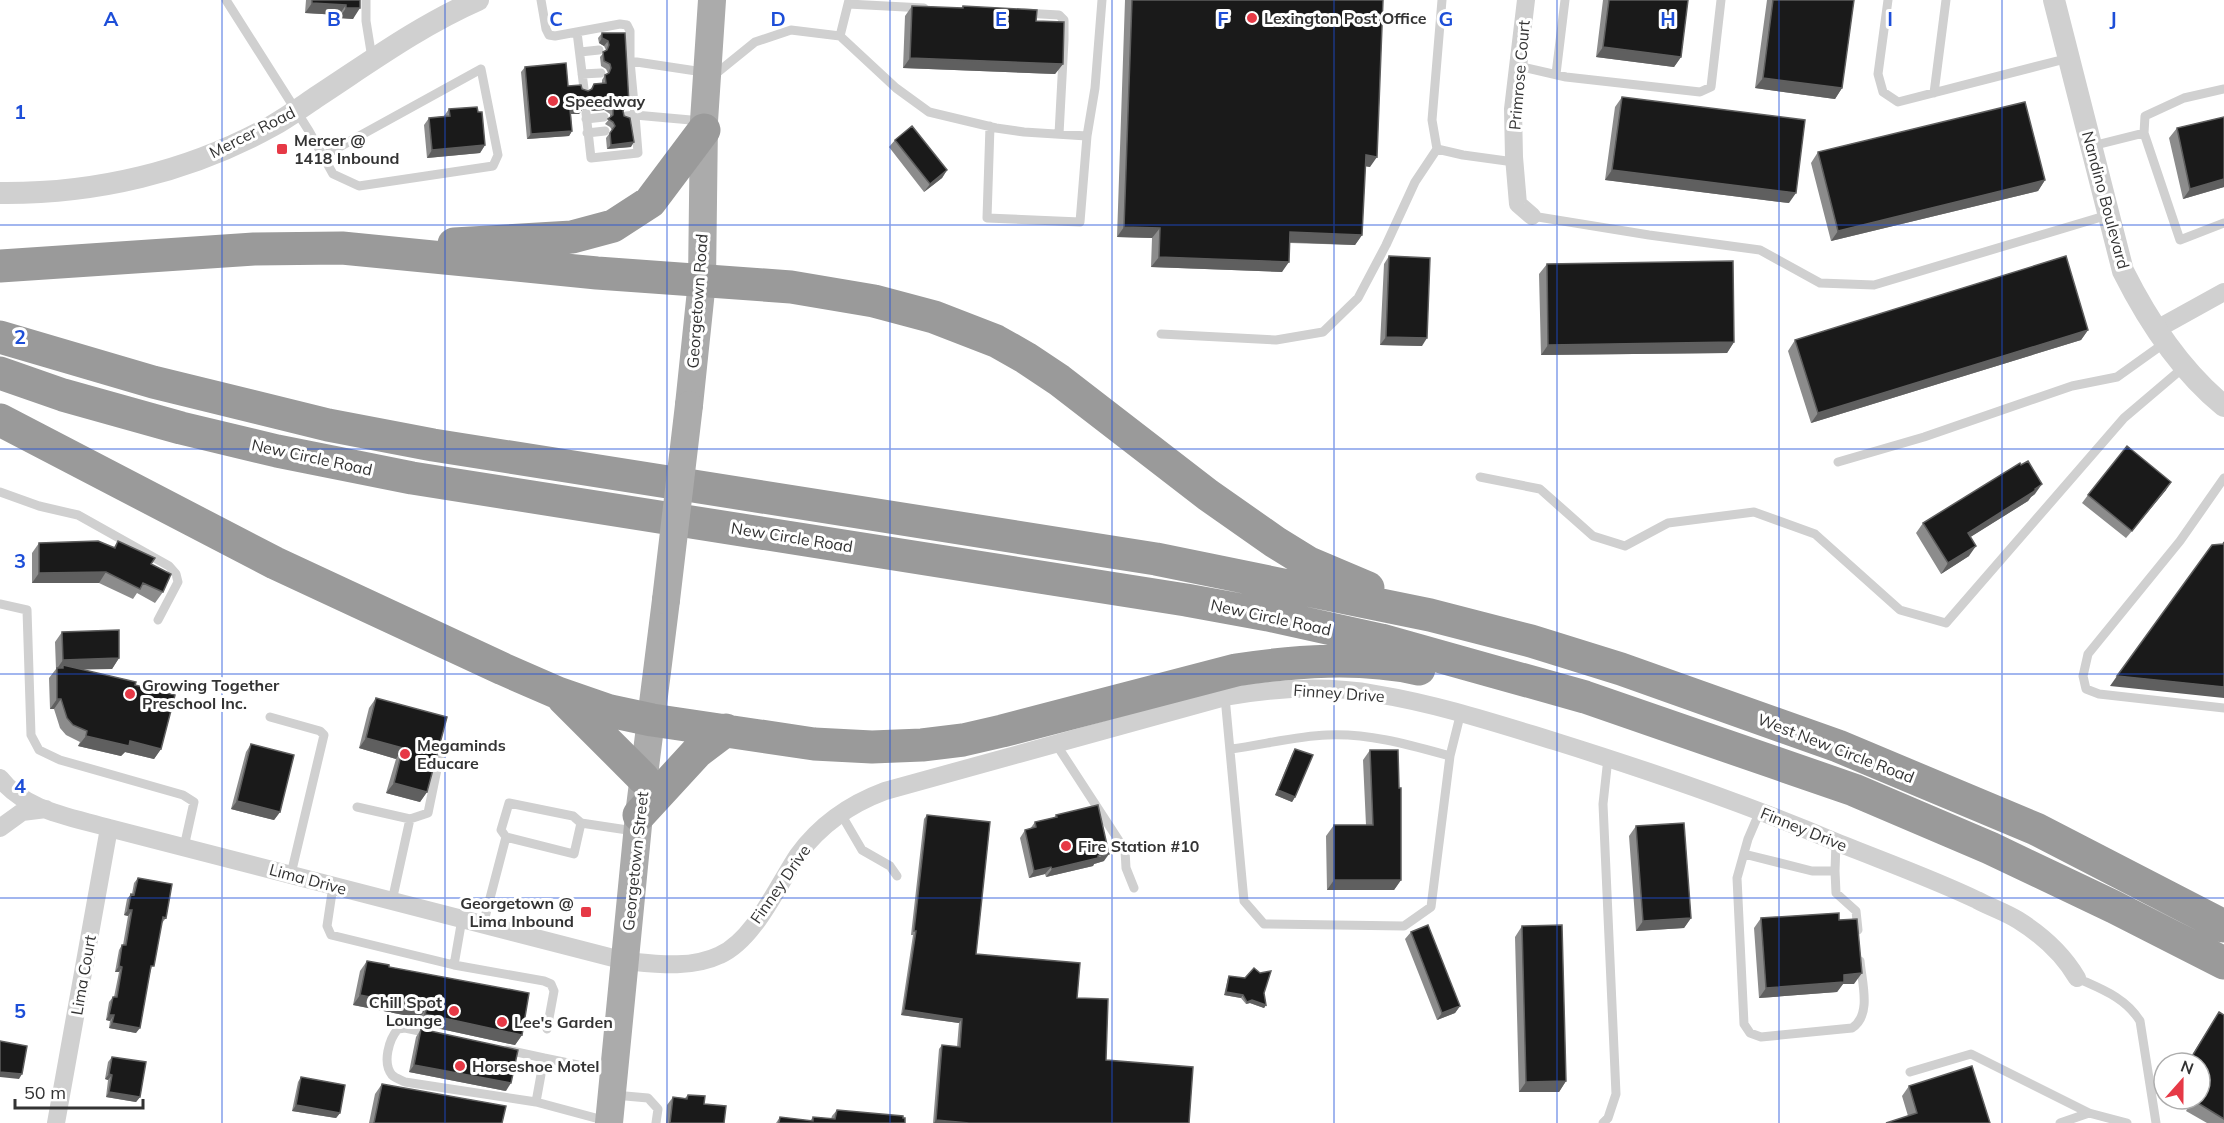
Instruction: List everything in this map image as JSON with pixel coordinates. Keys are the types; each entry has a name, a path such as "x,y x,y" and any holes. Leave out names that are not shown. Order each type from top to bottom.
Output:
{"highway":[{"path":"0,266 254,249 342,248 572,237 613,226 650,202 704,126"},
{"path":"342,248 597,273 791,287 874,301 934,317 996,341 1059,380 1208,495 1309,563 1430,615"},
{"name":"New Circle Road","path":"0,337 153,382 328,425 433,445 1156,559 1430,615"},
{"name":"New Circle Road","path":"0,373 63,395 277,452 412,478 1014,571 1256,613 1381,640 1585,697"},
{"path":"0,420 275,563 558,693 610,711 652,720 814,744 872,747 922,745 963,740 1002,731 1236,670 1272,664 1310,662 1399,664 1449,675 1585,697"},
{"name":"West New Circle Road","path":"1430,615 1531,641 1621,669 1838,746 2036,829 2224,926"},
{"path":"558,693 643,778"},
{"name":"West New Circle Road","path":"1585,697 1864,794 1990,848 2115,907 2224,963"},
{"path":"638,823 697,752 726,730"},
{"path":"2036,829 2088,837 2224,899"}],"main road":[{"name":"Georgetown Road","path":"666,600 702,281 704,126 712,0"},
{"name":"Georgetown Street","path":"611,1103 638,823 666,600"}],"street":[{"name":"Mercer Road","path":"0,193 100,186 175,168 235,145 274,125 372,60 456,10 478,0"},
{"name":"Primrose Court","path":"1526,0 1513,109 1514,162 1518,204 1532,216"},
{"name":"Nandino Boulevard","path":"2054,0 2123,271 2139,304 2184,367 2224,406"},
{"path":"2161,336 2224,292"},
{"name":"Finney Drive","path":"625,961 680,964 703,961 721,955 748,931 799,854 816,834 860,800 885,791 1225,697 1273,690 1326,689 1373,693 1461,712 1608,758 1760,811 1914,872 2016,919 2054,948 2077,978"},
{"name":"Lima Drive","path":"0,778 19,797 46,809 110,828 625,961"},
{"path":"0,828 22,812 46,809"},
{"name":"Lima Court","path":"56,1123 110,828"}],"lane":[{"path":"226,0 296,110 333,174 359,186 492,166 498,155 481,69 323,156"},
{"path":"366,0 366,21 372,60"},
{"path":"541,0 549,35 555,36 620,24 627,25 630,31 626,49 630,61 627,71 629,99 632,130 638,153 591,158 586,116 604,117"},
{"path":"990,126 987,218 1080,222 1102,0"},
{"path":"1161,334 1276,340 1323,332 1358,298 1415,182 1437,149 1432,120 1442,0"},
{"path":"1556,74 1565,0"},
{"path":"1518,66 1556,74 1700,92 1711,87 1721,0"},
{"path":"1888,0 1878,74 1883,92 1898,102 2069,58"},
{"path":"1934,93 1946,0"},
{"path":"840,36 849,2 930,9"},
{"path":"1012,13 1059,15 1064,20 1059,134"},
{"path":"630,61 707,77 755,42 790,30 840,36 896,88 929,112 1024,132 1087,136"},
{"path":"577,32 584,89"},
{"path":"580,52 599,50"},
{"path":"582,74 601,73"},
{"path":"2224,89 2184,98 2145,116 2144,133 2180,240 2224,223"},
{"path":"631,115 704,126"},
{"path":"587,132 605,131"},
{"path":"2092,146 2144,133"},
{"path":"1437,149 1514,162"},
{"path":"1532,216 1649,236 1760,250 1820,283 1874,285 2109,214"},
{"path":"1838,462 1924,437 2072,386 2117,377 2161,336"},
{"path":"1480,477 1540,489 1593,536 1624,546 1668,524 1754,512 1815,534 1900,610 1946,623 2124,418 2184,367"},
{"path":"2224,478 2180,541 2088,654 2083,676 2086,688 2099,694 2224,708"},
{"path":"0,492 39,506 78,515 169,566 176,574 178,582 158,620"},
{"path":"0,604 27,610 30,727 31,735 39,750 60,760 183,795 194,802 184,847"},
{"path":"1225,697 1244,901 1264,924 1404,926 1431,907 1450,756 1461,712"},
{"path":"270,717 321,730 324,735 291,874"},
{"path":"1231,749 1326,735 1367,737 1405,743 1450,756"},
{"path":"1056,744 1125,850 1126,868 1134,888"},
{"path":"357,807 410,819 428,813 441,745"},
{"path":"1603,1123 1608,1118 1616,1094 1603,804 1608,758"},
{"path":"506,837 501,830 508,803 556,816 573,816 581,823 638,823"},
{"path":"1760,811 1748,839 1737,878 1744,1024 1750,1033 1761,1037 1852,1028 1860,1023 1864,1011 1859,949"},
{"path":"841,814 862,850 890,866 897,876"},
{"path":"392,901 410,819"},
{"path":"506,837 525,837 547,842 574,854 581,823"},
{"path":"483,924 506,837"},
{"path":"1836,842 1836,893 1856,911 1859,939"},
{"path":"1744,854 1812,871 1835,871"},
{"path":"333,886 327,926 331,935 454,965 551,984 554,991 547,1029"},
{"path":"454,965 462,919"},
{"path":"2077,978 2121,999 2132,1008 2140,1021 2156,1123"},
{"path":"440,1036 405,1028 398,1029 389,1046 387,1064 393,1076 405,1082 536,1102 611,1103 648,1098 658,1109 656,1123"},
{"path":"499,1048 544,1058 611,1103"},
{"path":"1910,1072 1971,1054 2089,1113 2127,1123"},
{"path":"536,1102 544,1058"},
{"path":"2060,1123 2089,1113"}],"building":[{"path":"312,0 360,0 360,8 312,3"},
{"path":"1132,0 1383,0 1377,157 1366,155 1362,235 1290,232 1289,262 1159,257 1160,228 1124,227"},
{"path":"1609,0 1688,0 1681,57 1603,47"},
{"path":"1773,0 1854,0 1842,88 1763,78"},
{"path":"912,6 1037,10 1036,21 1064,22 1063,64 910,58"},
{"path":"602,33 625,33 629,104 623,111 624,116 630,118 634,142 611,145 610,133 615,126 608,119 613,115 613,109 607,105 596,107 589,101 585,103 583,109 570,110 572,131 531,134 525,67 566,63 568,86 581,85 582,89 588,91 594,84 606,83 605,75 611,68 610,64 604,61 603,52 609,45 608,41 602,38"},
{"path":"1622,97 1805,120 1796,193 1612,170"},
{"path":"2025,102 2045,180 1838,231 1818,152"},
{"path":"477,107 478,112 482,112 485,145 432,150 429,118 450,116 449,109"},
{"path":"2224,117 2224,179 2190,189 2177,128"},
{"path":"912,126 947,170 930,184 895,140"},
{"path":"1389,256 1430,258 1427,338 1386,337"},
{"path":"2066,256 2088,330 1818,413 1795,340"},
{"path":"1733,261 1734,342 1548,345 1547,264"},
{"path":"2127,446 2171,482 2132,531 2088,495"},
{"path":"2028,461 2042,484 1968,533 1976,546 1948,563 1923,523 2020,463 2021,465"},
{"path":"98,541 115,548 118,541 155,558 151,564 171,574 163,592 143,583 140,589 106,572 39,573 39,543"},
{"path":"2224,542 2224,687 2117,676 2212,545"},
{"path":"119,630 119,658 63,660 62,632"},
{"path":"63,665 136,682 135,685 175,695 161,749 130,741 129,746 86,736 87,731 73,725 67,718 61,699 57,699 57,668 63,668"},
{"name":"Megaminds Educare","path":"376,698 447,717 427,792 394,783 403,748 366,738"},
{"path":"251,744 294,755 280,812 237,801"},
{"path":"1295,749 1313,755 1295,797 1278,790"},
{"path":"1370,750 1398,750 1399,788 1401,788 1401,880 1334,880 1334,825 1373,825"},
{"path":"1098,805 1109,854 1052,869 1051,867 1034,871 1025,830 1036,827 1035,822"},
{"path":"927,815 990,822 976,954 1080,963 1077,998 1108,999 1106,1060 1193,1067 1189,1123 969,1123 936,1120 942,1045 960,1047 962,1019 904,1010 916,931 914,931"},
{"path":"1684,823 1691,918 1643,921 1636,826"},
{"path":"138,878 172,884 154,966 151,966 140,1028 112,1023 114,1015 109,1015 113,997 117,997 122,967 119,966 122,945 126,945 132,910 128,910 131,894 134,895"},
{"path":"1839,913 1839,920 1857,919 1862,973 1844,975 1844,982 1766,988 1761,918"},
{"path":"1428,925 1460,1006 1442,1013 1411,932"},
{"path":"1562,925 1566,1081 1526,1082 1522,926"},
{"path":"367,961 529,993 522,1035 425,1014 427,1008 360,995"},
{"path":"1254,968 1260,973 1271,971 1264,993 1266,1005 1252,1000 1247,1002 1243,995 1226,992 1229,976 1245,978"},
{"path":"2219,1012 2224,1015 2224,1119 2211,1111 2212,1051 2195,1051"},
{"name":"Horseshoe Motel","path":"421,1029 518,1050 511,1083 414,1065"},
{"path":"0,1041 27,1046 22,1074 0,1072"},
{"path":"112,1057 146,1062 140,1097 109,1092"},
{"path":"1972,1066 1990,1123 1886,1123 1917,1113 1909,1086"},
{"path":"301,1077 345,1085 340,1113 296,1105"},
{"path":"382,1084 506,1106 502,1123 374,1123"},
{"path":"688,1095 705,1096 704,1104 726,1106 724,1123 670,1123 673,1097 687,1099"},
{"path":"837,1110 903,1116 905,1123 779,1123 780,1117 813,1121 813,1117 835,1119"}],"place":[{"name":"Lexington Post Office","path":"1252,18"},
{"name":"Speedway","path":"553,101"},
{"name":"Mercer @ 1418 Inbound","path":"282,149"},
{"name":"Growing Together Preschool Inc.","path":"130,694"},
{"name":"Megaminds Educare","path":"405,754"},
{"name":"Fire Station #10","path":"1066,846"},
{"name":"Georgetown @ Lima Inbound","path":"586,912"},
{"name":"Chill Spot Lounge","path":"454,1011"},
{"name":"Lee's Garden","path":"502,1022"},
{"name":"Horseshoe Motel","path":"460,1066"}]}
